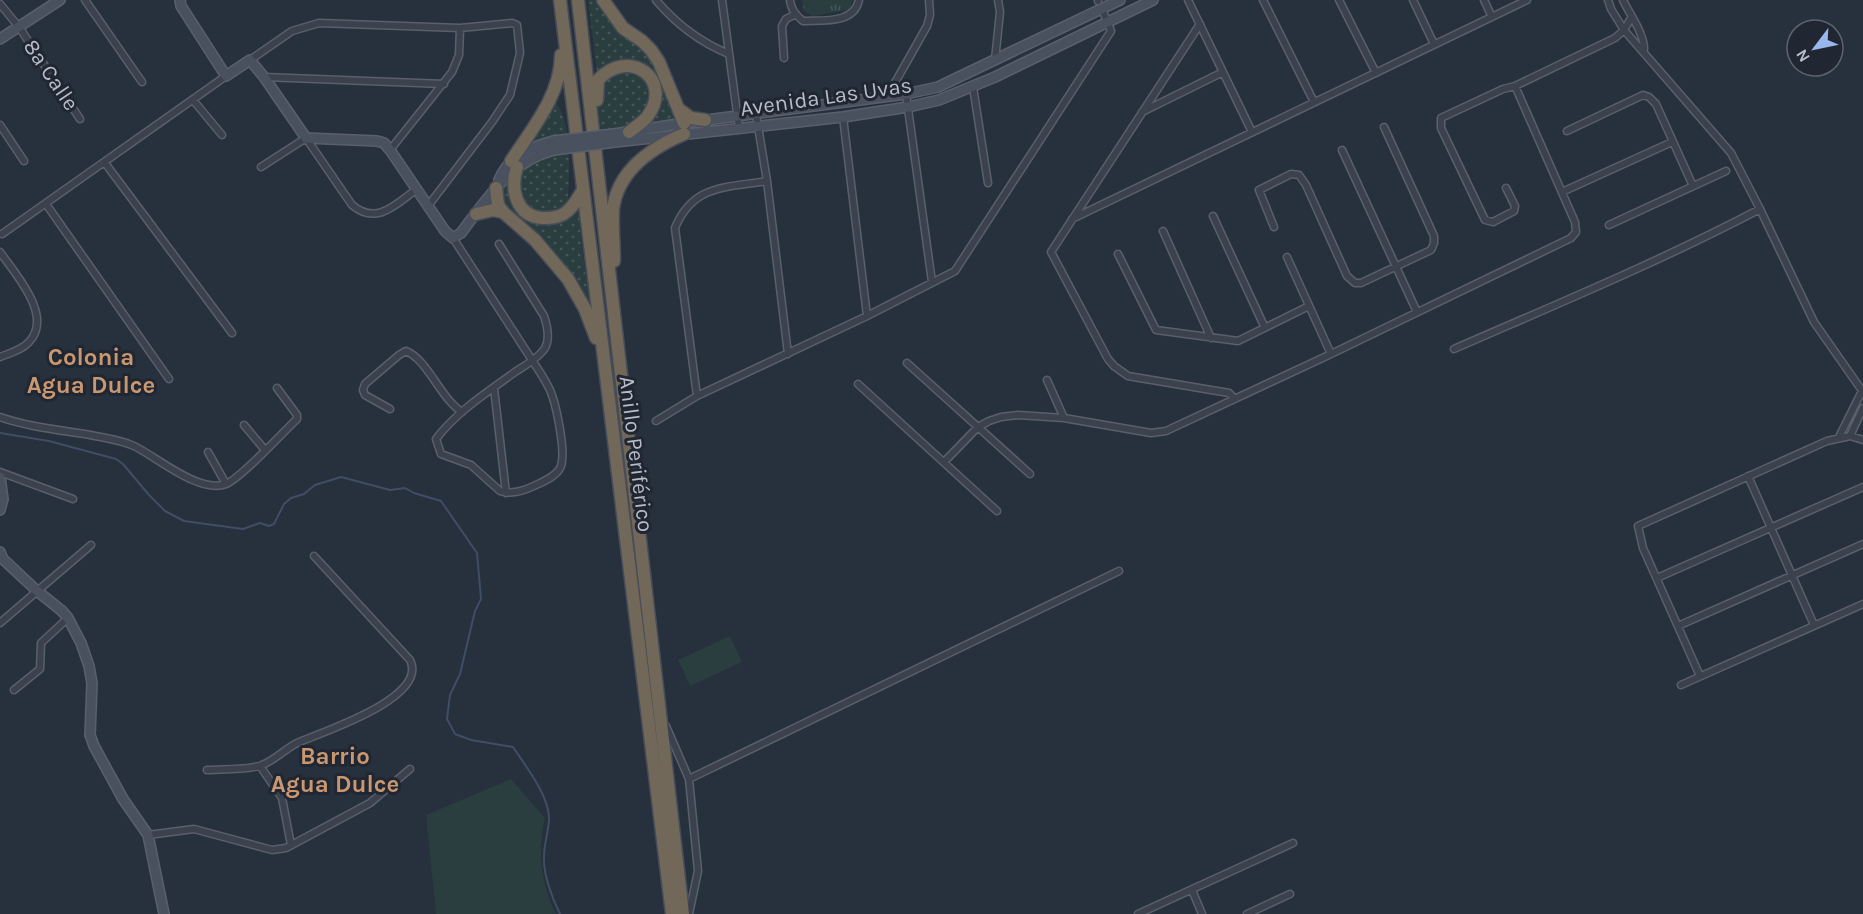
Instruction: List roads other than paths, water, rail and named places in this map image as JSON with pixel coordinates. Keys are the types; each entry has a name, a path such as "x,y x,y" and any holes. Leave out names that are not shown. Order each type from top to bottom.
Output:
{"highway":[{"name":"Anillo Periférico","path":"560,0 672,914"},
{"name":"Anillo Periférico","path":"578,0 683,914"},
{"path":"603,0 623,28 651,50 659,62 684,129 638,161 621,184 613,211 613,316"},
{"path":"562,18 561,67 554,89 514,164 513,190 524,212 535,217 551,218 565,214 583,190"},
{"path":"593,128 597,106 597,80 605,72 615,67 630,65 640,68 649,74 653,82 653,105 648,115 620,137"},
{"path":"678,108 691,118 705,120"},
{"path":"496,188 498,205 503,212 535,240 568,279 585,309 603,358"},
{"path":"476,214 493,210 503,212"}],"street":[{"path":"0,39 60,0"},
{"path":"85,0 142,81"},
{"path":"180,0 181,6 226,76"},
{"path":"656,0 671,17 689,31 708,45 729,54"},
{"path":"722,0 739,128"},
{"path":"790,0 791,7 803,21 849,16 857,10 860,0"},
{"path":"888,95 927,26 930,15 929,0"},
{"path":"995,61 1000,12 998,0"},
{"name":"Avenida Las Uvas","path":"684,129 705,120 832,105 938,87 995,61 1099,3 1120,0"},
{"name":"Avenida Las Uvas","path":"453,238 462,233 526,150 684,129 739,128 843,117 939,100 973,87 1153,0"},
{"path":"1188,0 1252,132"},
{"path":"1263,0 1314,102"},
{"path":"1339,0 1376,73"},
{"path":"1413,0 1434,44"},
{"path":"1484,0 1492,17"},
{"path":"1072,219 1527,0"},
{"path":"1608,0 1624,30 1644,50 1731,153 1814,322 1863,391 1839,437"},
{"path":"1623,0 1644,42 1644,50"},
{"path":"656,422 697,396 867,316 955,271 1111,31 1099,3"},
{"name":"8a Calle","path":"0,4 19,27 80,119"},
{"path":"784,58 783,22 796,14"},
{"path":"1506,188 1515,206 1514,211 1493,222 1485,220 1441,128 1441,118 1615,39 1631,18"},
{"path":"2,234 292,31 319,23 460,28 517,25 520,53 510,94 492,122 428,206"},
{"path":"1200,24 1051,252 1108,359 1114,366 1128,376 1229,393 1234,398"},
{"path":"390,150 452,72 459,55 460,28"},
{"path":"250,60 352,205 361,212 385,213 417,189"},
{"path":"1142,112 1223,72"},
{"path":"264,77 444,84"},
{"path":"944,462 978,427 989,421 1010,416 1064,418 1151,433 1166,431 1571,238 1576,232 1575,222 1515,86"},
{"path":"973,87 988,183"},
{"path":"906,94 932,282"},
{"path":"1567,131 1643,95 1649,97 1656,104 1693,186"},
{"path":"193,100 222,135"},
{"path":"756,114 767,181 788,354"},
{"path":"843,117 867,316"},
{"path":"0,125 24,161"},
{"path":"1274,227 1259,190 1291,174 1299,175 1306,185 1347,276 1355,283 1361,283 1396,268 1431,250 1434,236 1384,127"},
{"path":"261,167 306,138 377,141 384,143 390,150 445,231 453,238 532,360 549,388 556,409 561,442 561,465 555,475 535,486 506,493 500,491 471,465 441,454 436,439 448,423 532,360 545,348 547,326 544,316 499,244"},
{"path":"1562,192 1672,142"},
{"path":"1342,150 1417,312"},
{"path":"105,163 232,333"},
{"path":"1609,225 1726,171"},
{"path":"697,396 675,228 681,214 691,201 706,193 767,181"},
{"path":"46,204 169,378"},
{"path":"1454,350 1683,248 1760,209"},
{"path":"1213,216 1265,328"},
{"path":"1163,231 1211,338"},
{"path":"0,252 31,298 36,307 38,320 29,342 0,357"},
{"path":"1118,254 1156,330 1238,341 1309,306"},
{"path":"1287,257 1331,354"},
{"path":"390,409 365,395 363,390 365,384 406,351 411,353 423,366 453,406 462,412"},
{"path":"907,363 1030,474"},
{"path":"1047,380 1064,418"},
{"path":"858,384 998,511"},
{"path":"0,417 20,424 110,439 134,446 180,474 195,481 217,486 234,479 297,419 297,415 278,388"},
{"path":"494,388 506,493"},
{"path":"1850,436 1863,408"},
{"path":"244,425 265,450"},
{"path":"1700,676 1643,548 1638,526 1839,437 1850,436 1863,440"},
{"path":"208,452 226,484"},
{"path":"0,472 73,499"},
{"path":"1748,476 1815,625"},
{"path":"0,477 3,499 0,510"},
{"path":"1657,578 1863,487"},
{"path":"1678,626 1863,544"},
{"path":"0,623 91,545"},
{"path":"207,770 260,766 297,744 387,704 413,673 410,660 314,556"},
{"path":"1,558 62,610 81,643 92,683 90,735 123,799 148,836 164,914"},
{"path":"689,780 1119,571"},
{"path":"1681,685 1863,604"},
{"path":"14,690 38,671 41,643 68,618"},
{"path":"659,710 689,780 698,871 689,914"},
{"path":"260,766 282,798 291,845"},
{"path":"148,836 194,829 272,850 291,845 370,803 410,769"},
{"path":"1138,914 1293,843"},
{"path":"1192,891 1202,914"},
{"path":"1248,914 1290,894"}],"waterway":[{"path":"0,433 49,441 116,459 165,511 184,521 243,529 260,523 269,526 274,524 284,504 291,498 304,494 315,485 341,477 390,490 405,488 441,501 477,553 481,599 475,611 460,674 450,695 447,719 455,734 471,740 513,747 536,781 545,800 549,818 544,851 545,870 560,914"}],"district":[{"name":"Colonia Agua Dulce","path":"91,371"},
{"name":"Barrio Agua Dulce","path":"335,770"}]}
